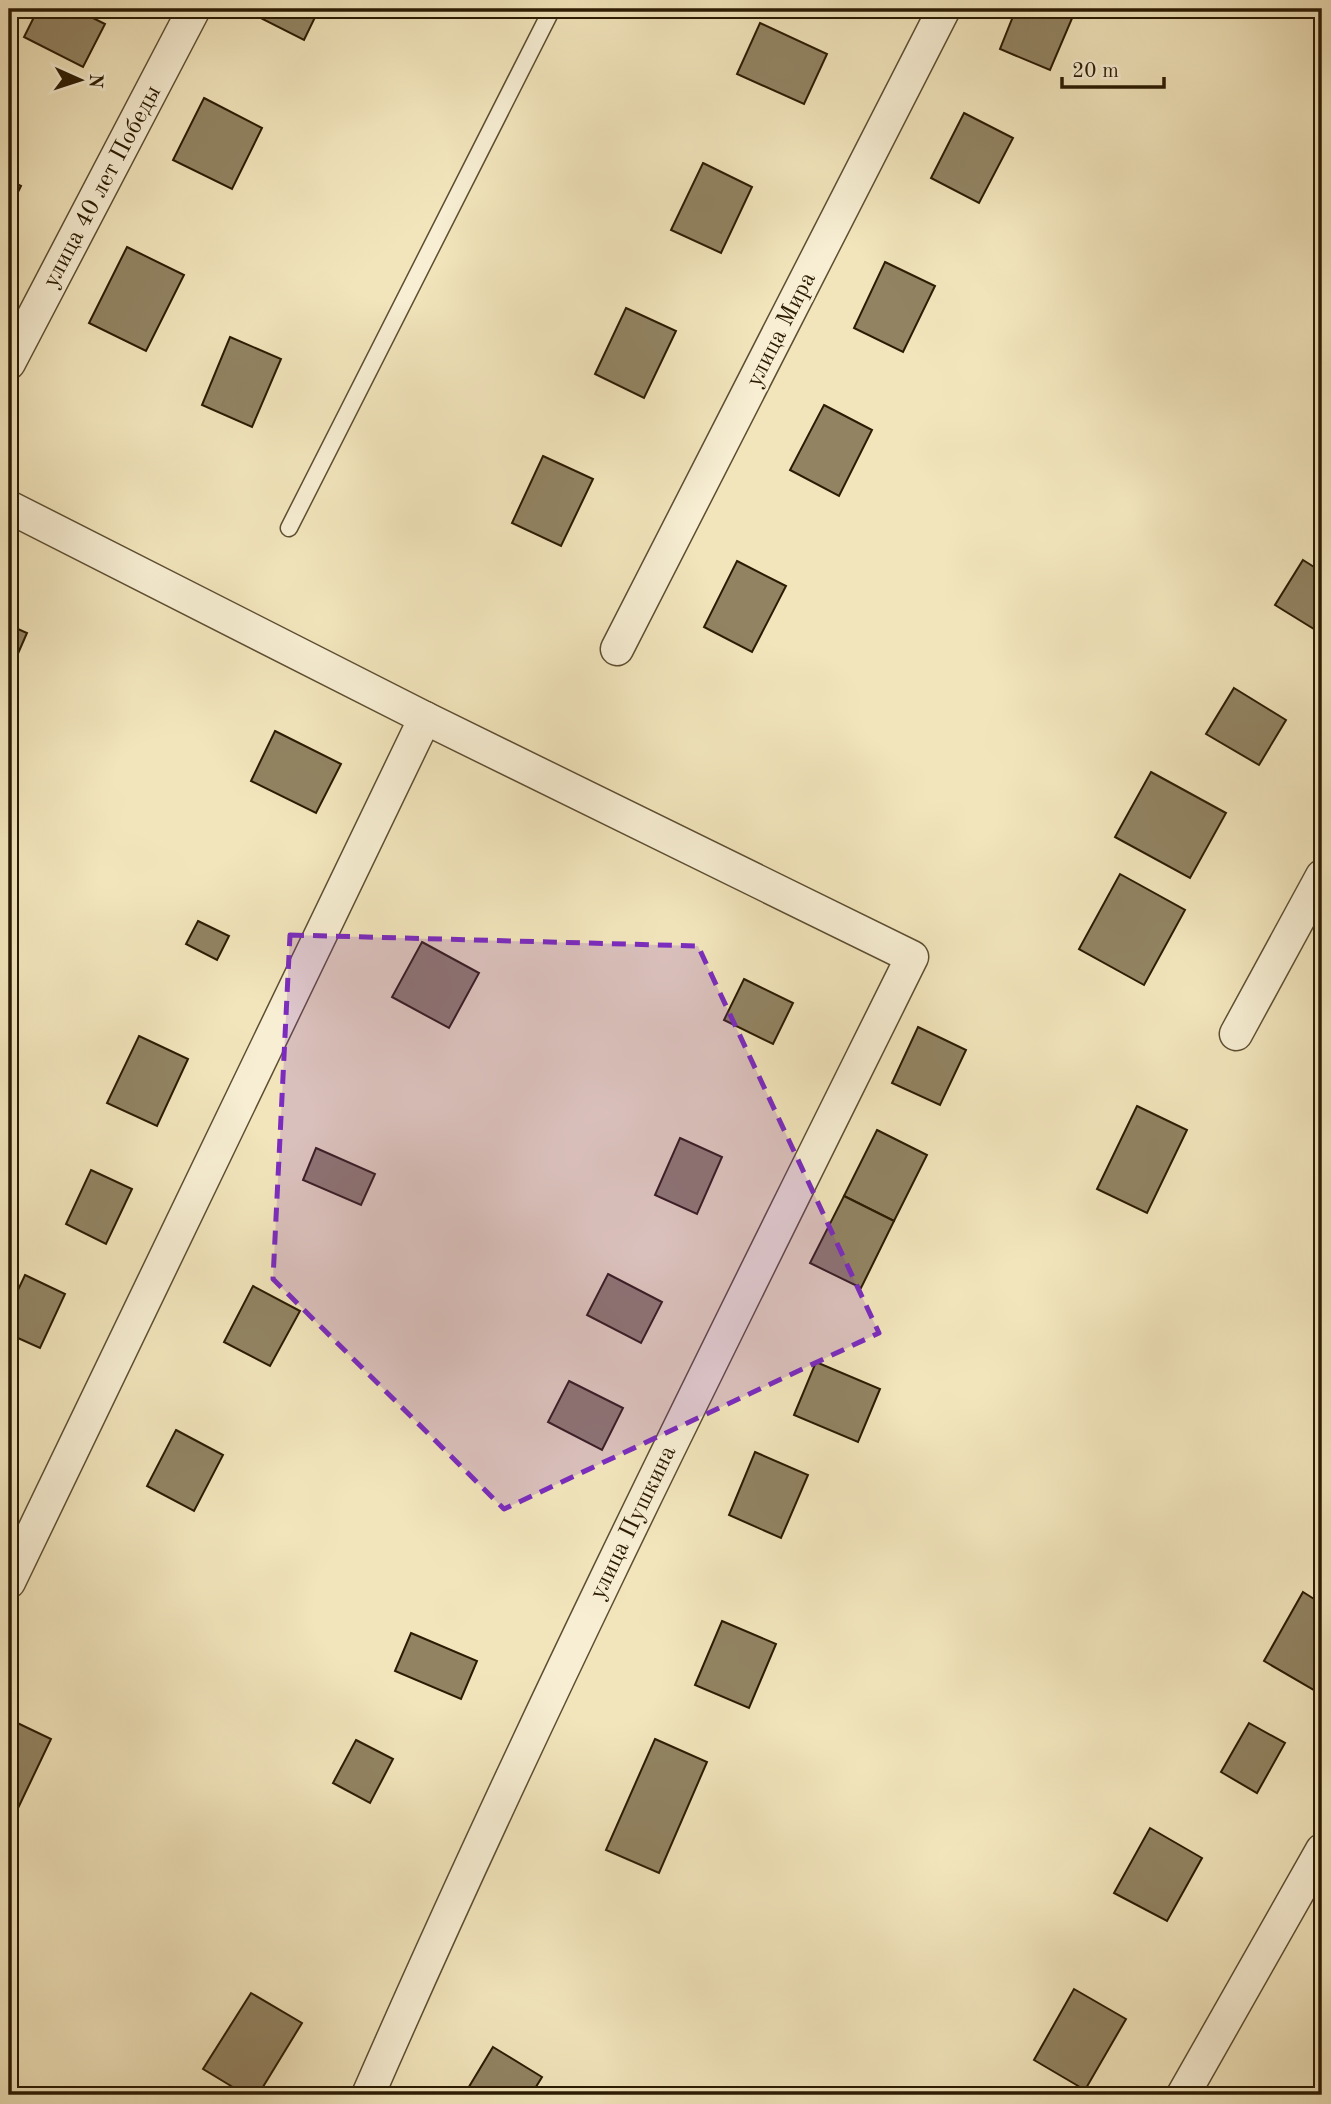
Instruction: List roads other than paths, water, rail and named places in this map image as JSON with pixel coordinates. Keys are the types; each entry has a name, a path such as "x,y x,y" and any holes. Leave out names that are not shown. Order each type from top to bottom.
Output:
{"street":[{"name":"улица 40 лет Победы","path":"9,363 194,9"},
{"name":"улица Мира","path":"617,649 944,9"},
{"path":"9,507 425,718 9,1582"},
{"name":"улица Пушкина","path":"368,2095 431,1950 624,1538 912,957 425,718"},
{"path":"1236,1034 1322,876"},
{"path":"1183,2095 1322,1850"}],"lane":[{"path":"289,528 552,9"}]}
